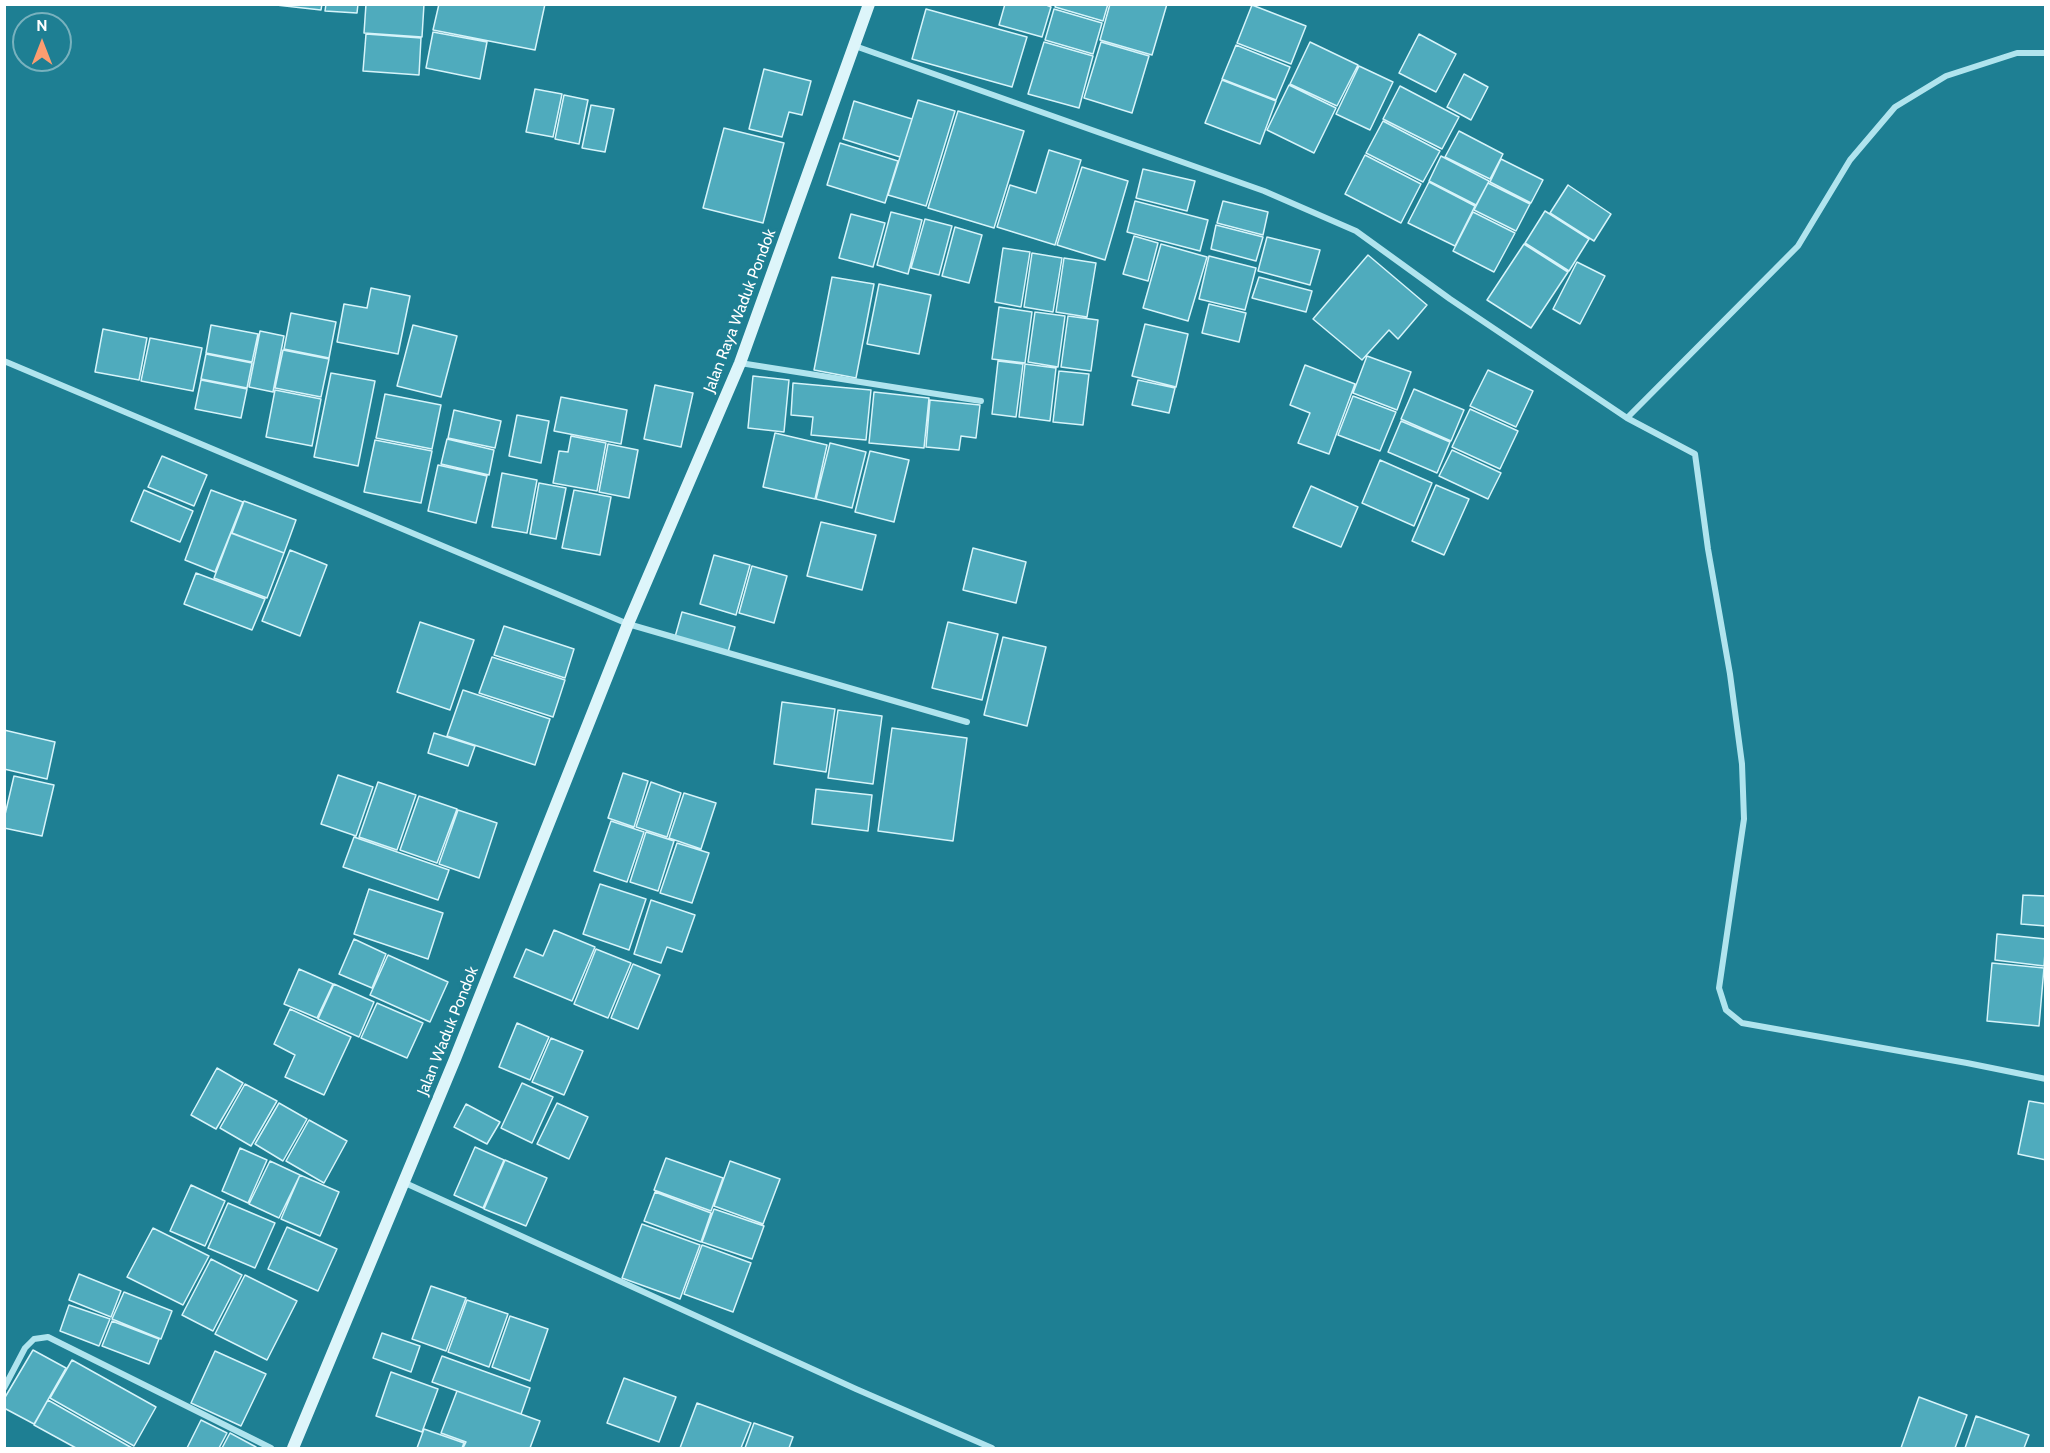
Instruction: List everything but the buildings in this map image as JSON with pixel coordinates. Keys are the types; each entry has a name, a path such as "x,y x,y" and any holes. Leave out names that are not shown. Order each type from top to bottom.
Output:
{"street":[{"name":"Jalan Raya Waduk Pondok","path":"628,624 740,363 869,4"},
{"path":"855,46 1264,191 1356,231 1450,299 1627,418 1695,454 1742,764 1744,819 1719,988 1726,1010 1742,1023 2046,1079"},
{"path":"1627,418 1798,246 1850,160 1895,107 1946,76 2017,53 2046,53"},
{"path":"4,361 628,624 967,722"},
{"path":"740,363 981,401"},
{"name":"Jalan Waduk Pondok","path":"293,1449 455,1059 628,624"},
{"path":"403,1182 992,1449"},
{"path":"4,1388 25,1348 34,1339 48,1337 271,1449"}]}
